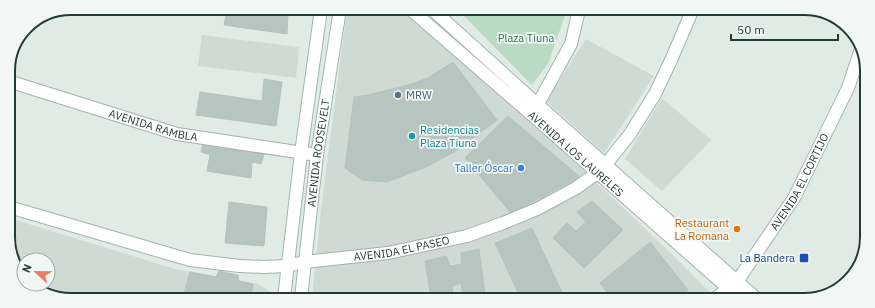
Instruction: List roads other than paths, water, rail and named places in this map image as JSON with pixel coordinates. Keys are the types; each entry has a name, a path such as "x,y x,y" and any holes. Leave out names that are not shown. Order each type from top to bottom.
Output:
{"street":[{"name":"AVENIDA ROOSEVELT","path":"284,293 319,15"},
{"name":"AVENIDA ROOSEVELT","path":"301,293 318,155 339,15"},
{"name":"AVENIDA LOS LAURELES","path":"416,15 535,110 606,164 751,293"},
{"name":"AVENIDA LOS LAURELES","path":"438,15 597,173 733,293"},
{"path":"535,110 571,44 578,15"},
{"name":"AVENIDA EL PASEO","path":"15,209 190,260 240,266 287,266 304,262 388,253 468,236 537,209 576,188 597,173 606,164 643,116 672,58 690,15"},
{"name":"AVENIDA EL CORTIJO","path":"723,293 738,280 794,198 848,88 858,56"},
{"name":"AVENIDA RAMBLA","path":"15,83 176,134 318,155"}],"place":[{"name":"MRW","path":"398,95"},
{"name":"Residencias Plaza Tiuna","path":"412,136"},
{"name":"Taller Óscar","path":"521,168"},
{"name":"Restaurant La Romana","path":"737,229"},
{"name":"La Bandera","path":"804,258"}],"park label":[{"name":"Plaza Tiuna","path":"526,38"}]}
